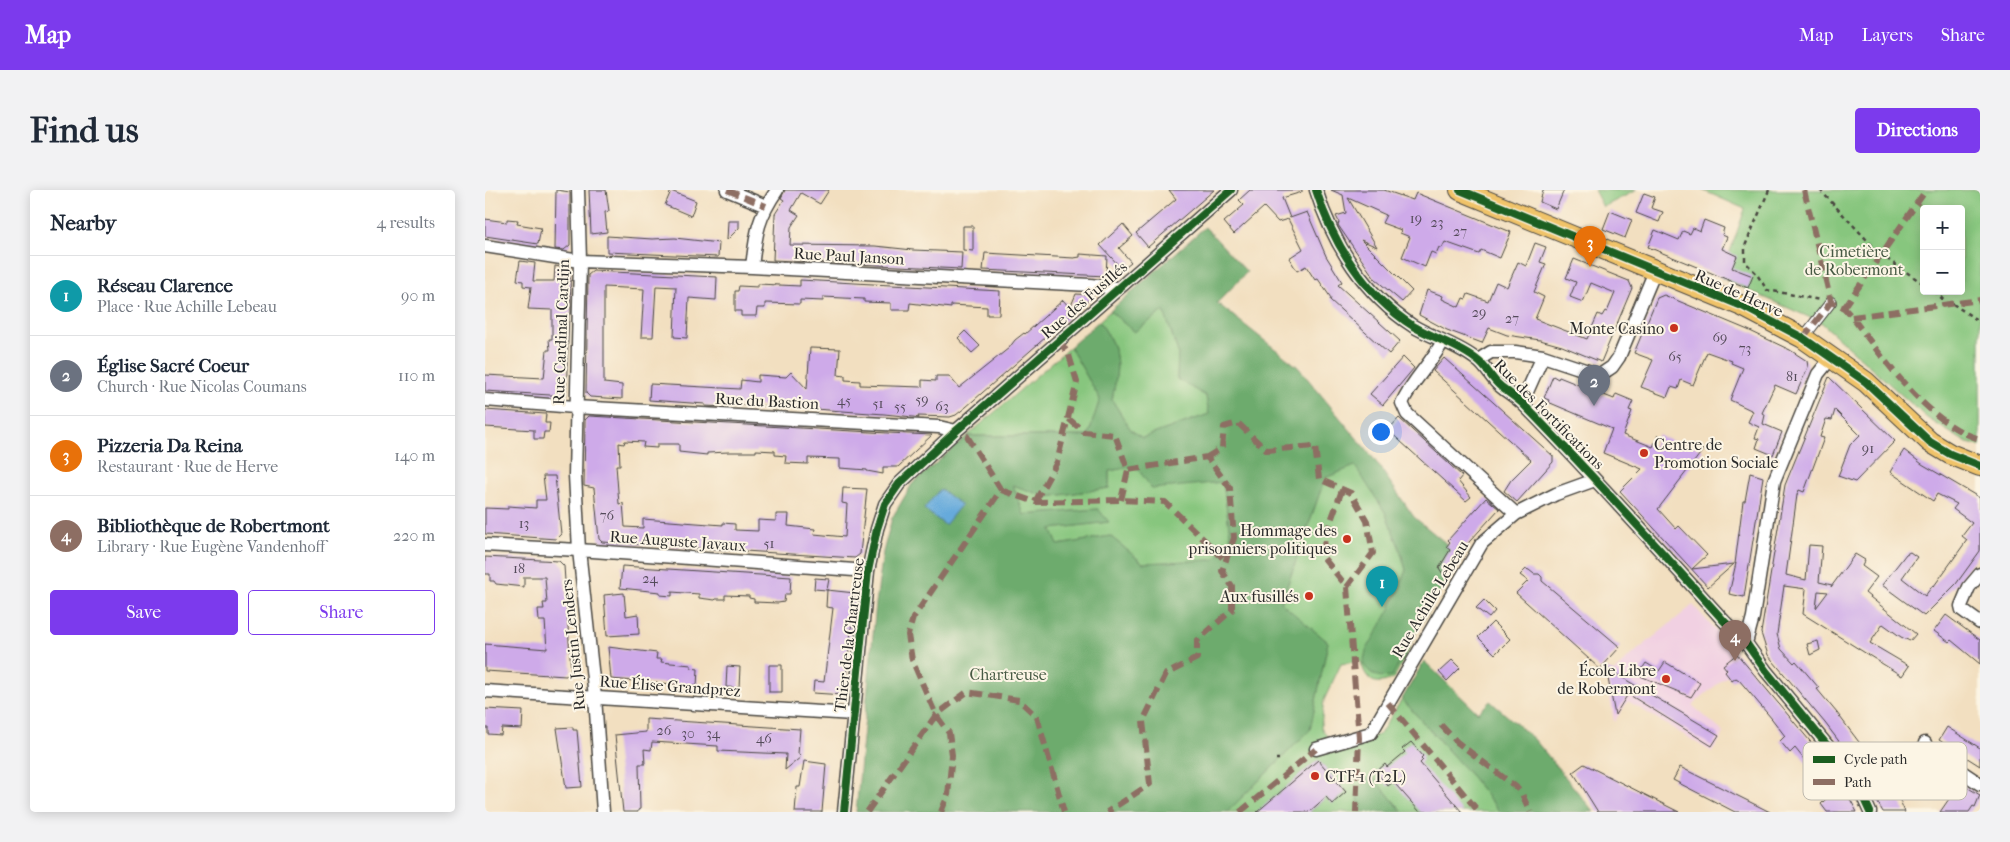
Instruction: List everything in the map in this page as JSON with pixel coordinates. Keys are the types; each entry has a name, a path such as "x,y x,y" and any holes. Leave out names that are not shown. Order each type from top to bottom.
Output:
{"main road":[{"name":"Rue de Herve","path":"1460,190 1742,306 1803,338 1866,382 1930,442 1950,454 1980,466"}],"street":[{"name":"Rue Cardinal Cardijn","path":"575,475 575,407 580,261 578,190"},
{"path":"727,190 766,206"},
{"path":"752,268 755,239 761,215 777,190"},
{"name":"Rue des Fusillés","path":"956,431 1231,190"},
{"name":"Rue des Fortifications","path":"1316,190 1327,222 1341,249 1361,279 1391,309 1406,320 1478,360 1499,386 1522,403 1724,621 1746,642 1766,671 1824,742"},
{"name":"Rue Paul Janson","path":"485,246 580,261 752,268 1090,285 1117,288"},
{"path":"1478,360 1491,352 1515,352 1543,356 1600,375 1612,367 1619,357 1655,270"},
{"path":"1803,338 1831,302"},
{"path":"1443,341 1435,356 1409,388 1402,403 1407,414 1517,514"},
{"path":"1522,403 1543,356"},
{"path":"1746,642 1753,617 1774,481 1818,374 1832,357"},
{"name":"Rue du Bastion","path":"485,400 575,407 929,427 956,431"},
{"name":"Thier de la Chartreuse","path":"844,812 868,571 877,528 885,504 899,484 956,431"},
{"name":"Rue Justin Lenders","path":"575,475 579,550 595,697 603,812"},
{"name":"Rue Achille Lebeau","path":"1316,749 1371,733 1482,543 1517,514 1556,494 1595,480"},
{"name":"Rue Auguste Javaux","path":"485,545 868,571"},
{"path":"1980,574 1969,588 1961,606 1962,610 1980,623"},
{"name":"Rue Élise Grandprez","path":"485,691 853,714"},
{"path":"1967,775 1980,784"},
{"name":"Rue des Fortifications","path":"1865,800 1870,812"}],"path":[{"path":"1769,190 1745,246 1745,262 1756,273 1767,290 1831,302"},
{"path":"1820,190 1881,255 1920,281"},
{"path":"1939,295 1948,304"},
{"path":"1953,304 1980,322"}],"shaded area":[{"name":"École Libre de Robermont","path":"1693,605 1744,662 1692,705 1724,733 1712,752 1628,701 1614,722 1607,679 1629,657"}],"green space":[{"path":"1594,190 1637,190 1603,207"},
{"name":"Cimetière de Robermont","path":"1702,190 1980,190 1980,446 1967,443 1927,418 1822,323 1721,278 1745,209"},
{"name":"Chartreuse","path":"1205,227 1247,272 1217,303 1298,367 1374,459 1414,517 1448,545 1459,557 1392,676 1382,677 1372,674 1363,664 1366,651 1391,607 1406,570 1400,549 1385,512 1355,466 1325,478 1281,603 1328,642 1310,730 1227,812 856,812 876,603 883,552 892,518 912,484 967,436 1088,436 1100,399 1070,347 1099,321 1115,350 1117,367 1112,400 1131,430 1142,438 1209,414 1206,396 1177,379 1178,352 1164,311 1134,332 1110,311","holes":["1136,466 1152,489 1223,482 1231,542 1214,560 1143,563 1110,536 1058,545 1051,529 1109,522 1098,509 1024,515 1013,485 1047,497 1109,488 1109,471"]},
{"path":"1110,311 1134,332 1164,311 1178,352 1177,379 1206,396 1209,414 1142,438 1131,430 1112,400 1117,367 1115,350 1099,321"},
{"path":"1070,347 1100,399 1088,436 967,436"},
{"path":"1356,465 1385,512 1400,549 1406,570 1391,607 1391,676 1408,647 1410,648 1394,678 1383,682 1370,679 1363,669 1361,661 1341,664 1324,700 1321,727 1336,751 1380,734 1402,699 1473,778 1500,812 1403,812 1371,775 1356,790 1361,812 1309,812 1326,797 1332,804 1346,792 1318,760 1257,812 1227,812 1310,730 1328,642 1281,604 1325,478"},
{"path":"1136,466 1153,488 1223,482 1231,542 1214,560 1143,563 1110,536 1058,545 1051,529 1108,522 1098,509 1024,515 1013,485 1047,497 1109,488 1109,471"},
{"path":"1424,661 1478,713 1490,701 1535,740 1594,812 1500,812 1473,778 1402,699"},
{"path":"1371,775 1403,812 1361,812 1356,790"}],"water":[{"path":"940,489 961,505 945,525 924,509"}],"building":[{"path":"556,190 570,192 570,245 564,250 555,249"},
{"path":"589,190 606,190 609,211 605,212 607,232 591,234"},
{"path":"785,190 829,190 820,204 801,193 791,210 799,215 791,227 790,245 875,246 962,252 961,269 773,260 775,214 784,200 781,198"},
{"path":"1169,190 1214,190 1148,247 1136,233 1176,199"},
{"path":"1250,190 1302,190 1302,192 1282,198 1290,218 1307,212 1326,256 1342,282 1338,285 1400,341 1389,354 1330,300 1331,298 1318,279 1315,280 1306,266 1297,271 1289,258 1303,249 1288,219 1278,222 1264,207 1234,234 1224,222 1244,205 1239,200"},
{"path":"1331,190 1384,190 1413,200 1416,193 1511,232 1500,258 1481,250 1479,254 1445,242 1442,248 1439,247 1436,254 1431,252 1425,267 1402,257 1410,237 1400,233 1401,230 1382,223 1386,215 1348,198 1377,247 1361,240 1412,291 1402,302 1375,279 1338,225 1339,222 1336,216 1346,213 1343,195"},
{"path":"1543,190 1564,190 1556,209 1540,202"},
{"path":"671,191 696,201 691,216 665,205"},
{"path":"1644,193 1655,197 1651,208 1663,212 1659,222 1636,213"},
{"path":"1610,211 1632,220 1625,238 1603,229"},
{"path":"485,219 507,222 507,219 518,220 517,224 541,228 538,244 485,236"},
{"path":"1704,220 1724,228 1722,235 1727,237 1722,249 1737,256 1732,268 1753,276 1748,288 1648,247 1655,230 1679,240 1683,231 1690,234 1693,228 1700,231"},
{"path":"728,221 739,221 739,228 727,240"},
{"path":"1123,224 1133,236 1119,248 1131,262 1122,269 1100,245"},
{"path":"963,226 973,226 973,251 963,250"},
{"path":"607,236 652,239 675,238 719,243 718,257 607,252"},
{"path":"1535,243 1546,247 1540,262 1546,264 1534,292 1544,297 1535,319 1587,339 1598,314 1602,316 1605,311 1607,312 1615,293 1591,283 1583,302 1570,297 1576,282 1566,278 1574,259 1629,281 1632,288 1601,362 1562,346 1540,340 1507,335 1489,328 1482,343 1447,330 1419,315 1427,290 1443,296 1442,299 1459,307 1463,298 1466,299 1468,294 1488,301 1496,282 1507,287 1518,262 1526,266"},
{"path":"985,253 1074,258 1080,257 1080,254 1107,256 1106,276 983,270"},
{"path":"520,261 535,263 533,281 554,281 555,266 566,268 570,273 571,314 569,314 566,396 485,391 485,375 544,378 547,350 550,350 549,339 552,339 552,310 528,309 531,287 523,286 523,281 517,280"},
{"path":"593,271 717,277 716,300 689,298 687,338 674,337 676,287 656,286 653,337 641,337 644,289 604,287 604,383 622,385 622,399 590,397 586,393 588,275"},
{"path":"800,280 1000,291 999,315 987,315 987,307 951,305 951,308 910,303 909,310 891,310 891,303 864,302 864,299 823,297 823,301 800,300 800,304 765,303 765,308 757,308 756,316 741,316 741,311 735,311 735,291 738,291 739,286 758,287 758,284 800,286"},
{"path":"1076,294 1094,295 966,407 950,417 918,416 919,418 787,407 705,406 705,404 649,400 650,384 740,389 741,380 758,382 758,375 786,377 791,372 807,389 810,348 840,349 838,375 845,376 845,380 860,381 860,385 922,387 922,380 936,381 936,376 949,376 959,388 1009,348 1015,340 1025,334 1063,300 1070,308"},
{"path":"1664,295 1748,330 1790,350 1807,361 1808,367 1796,394 1775,385 1762,413 1765,415 1763,424 1782,432 1773,455 1756,448 1759,439 1755,438 1759,427 1748,422 1753,411 1730,400 1743,368 1731,363 1732,361 1707,352 1693,385 1681,380 1678,389 1671,387 1667,397 1641,387 1653,360 1634,353 1657,298"},
{"path":"965,331 980,346 972,353 958,338"},
{"path":"1403,357 1414,368 1383,405 1370,394"},
{"path":"1444,358 1553,456 1553,462 1517,502 1504,491 1511,480 1531,460 1433,371"},
{"path":"1553,376 1614,399 1616,394 1633,401 1629,410 1632,411 1623,435 1653,447 1658,435 1684,446 1685,443 1703,450 1658,509 1676,529 1679,526 1707,555 1692,569 1734,564 1708,587 1620,491 1642,469 1603,453 1612,429 1548,402 1549,400 1544,398"},
{"path":"1829,377 1895,441 1855,482 1838,476 1850,445 1860,435 1835,410 1832,420 1826,419 1820,437 1824,438 1804,492 1799,490 1797,495 1786,575 1806,580 1809,545 1822,546 1819,582 1832,585 1831,587 1855,554 1865,560 1862,566 1877,577 1865,593 1916,634 1910,641 1883,624 1870,643 1909,666 1902,676 1803,614 1806,589 1784,586 1777,634 1781,649 1794,663 1796,661 1819,688 1817,689 1859,742 1839,742 1768,655 1761,633 1785,485","holes":["1818,591 1828,592 1816,608"]},
{"path":"485,410 546,414 545,423 550,423 549,432 544,432 543,439 534,439 534,430 485,427"},
{"path":"589,416 932,435 898,467 883,467 883,474 867,470 840,468 840,459 808,458 808,464 785,463 786,456 775,455 775,451 756,450 756,452 707,453 707,455 679,452 679,444 657,444 657,448 643,447 644,442 625,441 624,444 619,443 620,465 616,465 619,504 623,503 625,527 643,528 643,519 723,525 723,523 735,524 735,530 758,531 758,520 776,521 776,514 789,514 788,526 815,529 814,534 845,537 847,504 842,503 843,488 867,489 860,554 855,558 602,542 599,539 594,488 584,486 585,420"},
{"path":"1399,418 1462,476 1458,481 1471,497 1466,501 1388,430"},
{"path":"1904,450 1922,464 1980,498 1980,551 1956,584 1924,616 1882,585 1906,554 1910,552 1917,557 1902,578 1925,596 1967,540 1962,536 1972,523 1953,509 1957,504 1937,494 1933,501 1890,472"},
{"path":"1750,473 1763,477 1744,597 1729,594 1736,563 1743,501 1745,501"},
{"path":"543,476 555,476 561,534 556,539 485,534 485,508 508,509 508,506 536,508 536,500 546,500"},
{"path":"1486,498 1499,509 1461,551 1464,553 1449,578 1439,568 1450,550 1446,547 1450,542 1448,540"},
{"path":"485,557 559,561 564,566 571,671 566,676 485,671 485,644 547,649 545,621 539,621 538,609 544,609 543,603 547,603 545,577 524,577 524,587 496,584 494,581 490,581 490,574 485,574"},
{"path":"622,566 791,577 790,594 785,594 784,602 778,603 754,602 754,599 749,598 749,596 725,595 725,599 715,600 699,598 699,594 672,592 672,596 660,595 660,592 620,588"},
{"path":"1526,569 1534,574 1539,574 1542,577 1542,581 1620,647 1600,669 1516,593 1528,581 1520,575"},
{"path":"815,578 829,579 827,590 814,589"},
{"path":"827,590 855,593 844,695 813,693 814,681 824,682 833,608 826,607"},
{"path":"624,593 626,616 638,614 639,634 607,636 604,595"},
{"path":"1484,600 1495,611 1489,618 1476,608"},
{"path":"1946,615 1980,640 1980,664 1951,640 1949,642 1934,631"},
{"path":"1493,622 1510,639 1495,654 1478,637"},
{"path":"1818,641 1820,650 1810,655 1807,644"},
{"path":"608,647 657,653 656,659 662,659 661,662 691,665 691,668 698,669 697,686 611,679"},
{"path":"1737,654 1811,742 1803,742 1803,758 1795,748 1790,753 1780,741 1785,736 1739,680 1736,678 1732,681 1725,672 1727,670 1723,665"},
{"path":"1452,660 1460,668 1447,681 1439,672"},
{"path":"1665,662 1700,683 1691,697 1638,675 1646,663 1659,671"},
{"path":"769,665 782,665 782,692 769,692"},
{"path":"727,666 740,667 739,688 726,687"},
{"path":"1606,668 1719,735 1712,746 1628,694 1615,715"},
{"path":"485,709 523,711 522,729 502,728 501,735 488,734 488,728 485,728"},
{"path":"646,719 800,729 798,754 801,757 785,770 786,754 718,751 718,746 652,742 651,750 644,749 645,764 639,764 640,809 638,812 623,812 615,735 646,732"},
{"path":"573,727 573,730 577,730 582,787 566,788 557,728"},
{"path":"1947,727 1980,748 1980,766 1967,758 1967,742 1942,742 1939,740"},
{"path":"1411,742 1423,756 1421,758 1423,760 1420,763 1462,812 1420,812 1393,782 1388,786 1376,772 1385,764 1387,767 1405,752 1402,749"},
{"name":"CTF-1 (T2L)","path":"1318,760 1346,792 1332,804 1326,797 1309,812 1257,812"},
{"path":"804,761 826,764 822,812 795,812 797,787 800,787"},
{"path":"1584,764 1679,812 1598,812 1573,772"},
{"path":"1680,767 1770,812 1735,812 1673,780"},
{"path":"1967,787 1980,795 1975,807 1973,806 1969,812 1940,812 1948,800 1967,800"},
{"path":"1825,800 1851,800 1857,812 1827,812 1821,804"},
{"path":"1876,800 1900,800 1905,812 1883,812"}],"marked path":[{"path":"727,190 766,206"},
{"path":"1804,190 1831,302 1844,308 1893,370 1925,405 1961,432 1980,439"},
{"path":"1844,308 1926,190"},
{"path":"1852,317 1980,300"},
{"path":"1803,338 1831,302"},
{"path":"1035,502 1057,462 1077,382 1069,355 1059,340"},
{"path":"1069,419 1084,432 1115,435 1128,470 1207,457 1230,488 1234,538 1222,571 1232,586 1232,610 1197,641 1197,658 1166,674 1143,721 1150,784 1107,812"},
{"path":"1207,457 1222,448 1224,427 1238,423 1266,450 1315,446 1319,479 1351,493 1367,521 1373,553 1347,587"},
{"path":"941,812 948,795 952,755 949,733 936,715 912,660 908,635 913,618 1001,490 967,436 956,431"},
{"path":"1121,500 1128,470"},
{"path":"1001,490 1035,502 1121,500 1165,502 1226,561"},
{"path":"1342,490 1325,537 1323,557 1347,587 1359,738 1356,812"},
{"path":"867,812 936,715 967,692 1019,700 1037,717 1064,812"},
{"path":"1388,703 1479,812"},
{"path":"1441,725 1457,742 1516,787 1522,794 1530,812"},
{"path":"1240,812 1316,749"}],"cycle path":[{"path":"844,812 868,571 877,529 885,504 899,484 956,431 1231,190"},
{"path":"1316,190 1323,210 1342,249 1366,284 1380,299 1413,326 1470,355 1486,369 1502,388 1520,401 1625,511 1746,643 1766,671 1824,742"},
{"path":"1460,190 1742,306 1803,338 1866,382 1930,442 1950,454 1980,466"},
{"path":"1865,800 1870,812"}],"place":[{"name":"Pizzeria Da Reina","path":"1590,267"},
{"name":"Monte Casino","path":"1674,328"},
{"name":"Église Sacré Coeur","path":"1594,406"},
{"name":"Centre de Promotion Sociale","path":"1644,453"},
{"name":"Hommage des prisonniers politiques","path":"1347,539"},
{"name":"Aux fusillés","path":"1309,596"},
{"name":"Réseau Clarence","path":"1382,607"},
{"name":"Bibliothèque de Robertmont","path":"1735,661"},
{"name":"École Libre de Robermont","path":"1666,679"},
{"name":"CTF-1 (T2L)","path":"1315,776"}]}
